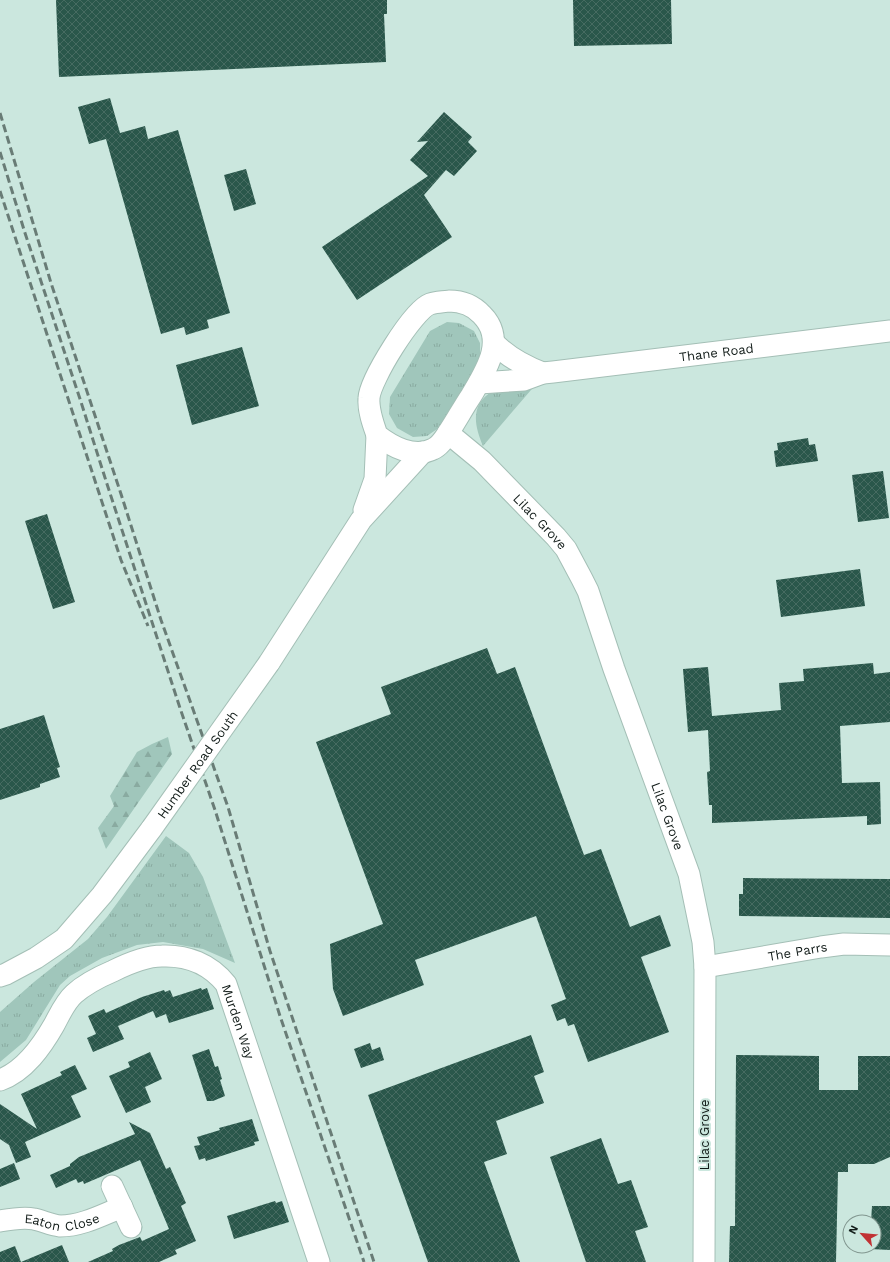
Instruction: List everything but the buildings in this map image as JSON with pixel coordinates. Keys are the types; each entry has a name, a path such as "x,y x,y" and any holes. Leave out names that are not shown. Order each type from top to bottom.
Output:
{"street":[{"path":"449,301 458,301 469,305 486,318 492,331 494,343 491,360 479,383 448,433 441,443 434,449 422,452 409,452 400,449 377,435 369,399 371,387 378,372 406,328 416,315 424,308 430,304 449,301"},
{"name":"Thane Road","path":"479,383 524,380 543,373 890,331"},
{"path":"494,343 511,358 543,373"},
{"name":"Lilac Grove","path":"448,433 482,461 556,536 566,549 588,591 614,669 689,874 700,927 705,967 704,1262"},
{"name":"Humber Road South","path":"361,520 375,479 377,435"},
{"name":"Humber Road South","path":"0,976 36,958 64,939 102,895 152,828 269,663 361,520 422,452"},
{"name":"The Parrs","path":"705,967 844,944 890,945"},
{"name":"Murden Way","path":"0,1080 27,1063 40,1047 73,994 97,977 122,966 146,958 162,956 187,958 206,965 218,973 226,984 319,1262"},
{"path":"112,1186 131,1227"},
{"name":"Eaton Close","path":"0,1221 22,1218 33,1219 58,1226 70,1226 84,1223 122,1207"}],"green space":[{"path":"447,322 459,323 474,331 480,343 480,360 440,427 427,436 413,437 397,428 389,414 390,397 430,331"},
{"path":"537,383 483,446 476,423 477,409 480,402 493,391"},
{"path":"168,737 172,754 106,849 98,828 114,806 110,796 137,752"},
{"path":"166,836 189,853 203,877 235,963 203,949 163,942 137,945 102,958 70,976 60,985 26,1040 0,1062 0,1012 34,982 88,939 107,917"}],"railway":[{"path":"0,113 51,283 161,620 228,807 270,951 374,1262"},
{"path":"0,152 180,708 215,810 280,1016 364,1262"},
{"path":"0,191 121,560 148,626"}]}
